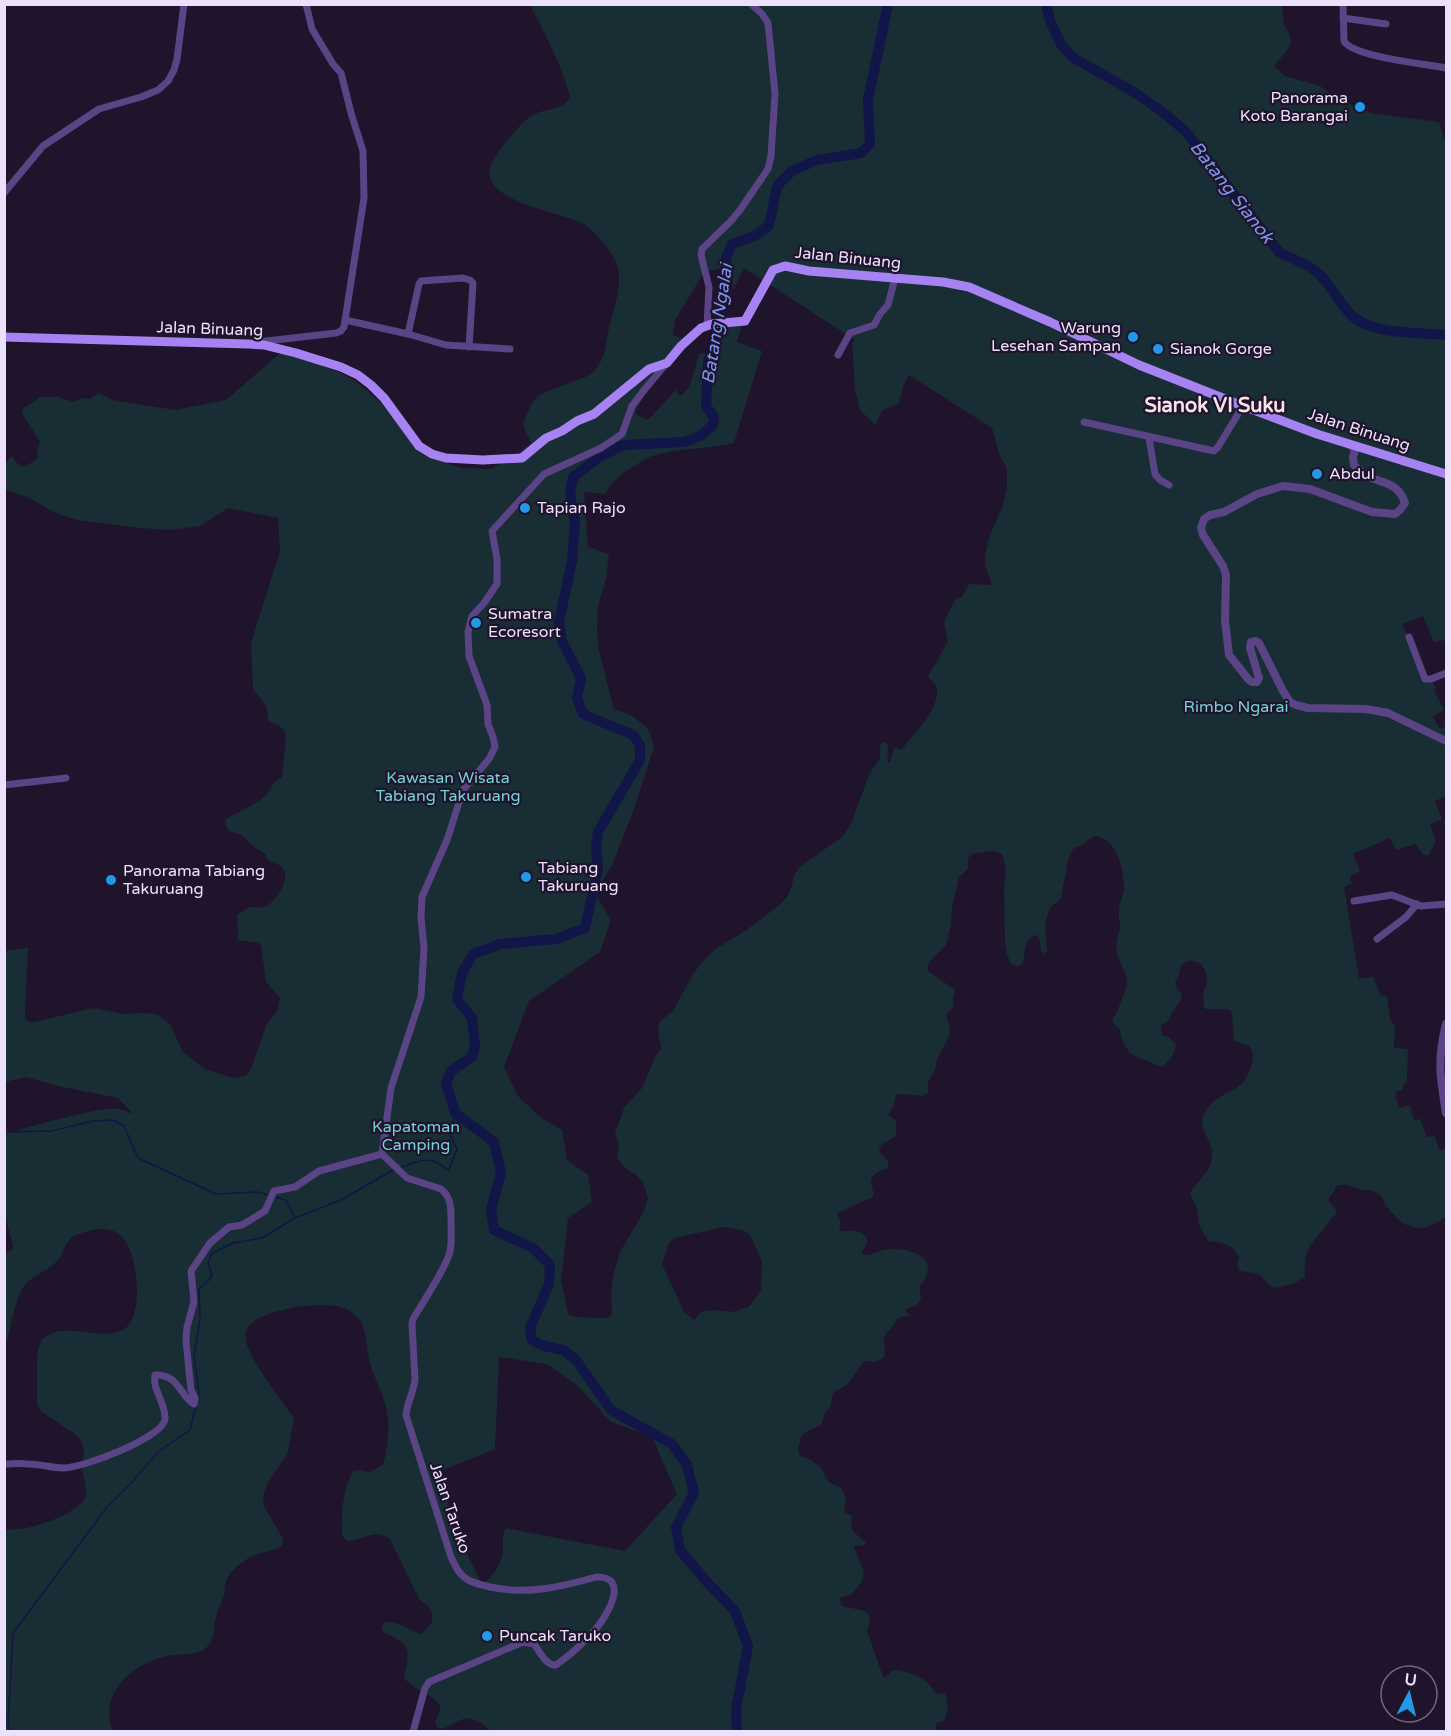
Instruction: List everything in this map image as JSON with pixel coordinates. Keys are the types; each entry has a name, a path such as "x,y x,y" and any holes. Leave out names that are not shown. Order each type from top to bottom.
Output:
{"main road":[{"name":"Jalan Binuang","path":"4,337 264,345 319,359 358,375 384,398 418,446 432,454 446,458 483,460 522,458 546,438 594,414 649,369 667,363 692,334 709,325 745,321 766,280 773,270 780,266 809,271 943,282 969,287 1050,322 1139,365 1243,406 1351,445 1446,474"}],"street":[{"path":"4,193 43,146 99,109 141,97 158,90 168,81 177,59 184,4"},
{"path":"248,344 336,333 344,327 364,198 363,151 341,73 312,29 306,4"},
{"path":"709,325 709,287 700,255 702,249 740,210 768,168 771,156 776,94 768,23 751,4"},
{"path":"1342,4 1344,41 1351,48 1379,56 1446,68"},
{"path":"1343,18 1386,24"},
{"path":"408,334 421,281 463,278 473,283 474,293 469,347"},
{"path":"838,355 850,333 874,325 888,305 895,278"},
{"path":"345,320 446,345 510,349"},
{"path":"4,1464 66,1468 122,1451 160,1429 165,1420 154,1383 155,1375 162,1374 178,1384 189,1401 194,1404 186,1341 187,1327 194,1302 191,1271 210,1243 229,1227 243,1225 265,1211 273,1191 295,1187 319,1171 382,1154 391,1088 422,997 424,949 422,897 447,840 463,790 489,759 495,747 488,724 487,705 469,656 468,632 472,616 497,584 497,559 492,531 544,474 601,448 622,434 632,406 667,363"},
{"path":"1084,422 1214,451 1243,406"},
{"path":"1149,438 1155,474 1169,485"},
{"path":"1351,445 1355,450 1354,465 1365,475 1387,482 1402,496 1405,503 1395,514 1372,512 1310,489 1283,486 1257,494 1224,512 1204,519 1201,528 1203,534 1224,566 1226,575 1225,620 1229,655 1249,680 1257,682 1259,678 1250,648 1251,642 1256,640 1290,702 1308,708 1366,709 1388,713 1446,741"},
{"path":"1409,637 1425,679 1446,673"},
{"path":"4,785 66,778"},
{"path":"1353,901 1392,895 1425,906 1446,904"},
{"path":"1377,939 1406,917 1417,904"},
{"path":"1446,1024 1441,1044 1446,1113"},
{"name":"Jalan Taruko","path":"382,1154 411,1181 441,1189 448,1197 451,1206 452,1240 446,1262 413,1318 414,1386 406,1415 457,1570 477,1584 501,1589 532,1591 549,1589 604,1576 614,1585 615,1590 608,1610 599,1625 554,1666 548,1664 534,1644 523,1642 429,1682 425,1688 413,1731"}],"green space":[{"name":"Rimbo Ngarai","path":"530,5 1282,5 1284,24 1291,42 1289,48 1274,66 1285,76 1320,86 1337,98 1371,113 1439,122 1446,144 1446,640 1434,642 1423,616 1402,624 1426,678 1431,680 1436,687 1434,691 1444,710 1433,717 1440,729 1446,726 1446,796 1435,801 1442,820 1430,824 1436,841 1428,856 1423,854 1415,844 1396,850 1390,838 1353,854 1360,871 1350,876 1352,884 1344,887 1359,978 1373,977 1381,996 1387,996 1390,1020 1395,1025 1394,1048 1408,1049 1407,1081 1403,1085 1403,1090 1395,1092 1399,1108 1410,1105 1414,1120 1420,1119 1427,1137 1435,1136 1439,1150 1446,1149 1446,1216 1428,1227 1415,1228 1397,1218 1377,1193 1348,1185 1339,1185 1329,1197 1329,1202 1336,1209 1336,1214 1309,1248 1305,1277 1292,1284 1274,1288 1259,1274 1240,1271 1237,1266 1239,1257 1234,1249 1226,1244 1208,1241 1199,1225 1197,1208 1190,1194 1211,1162 1210,1142 1202,1127 1204,1115 1214,1101 1244,1081 1249,1074 1253,1056 1249,1046 1234,1041 1230,1010 1204,1007 1203,993 1207,978 1204,968 1192,961 1181,965 1175,982 1182,993 1181,997 1169,1020 1161,1026 1162,1035 1169,1037 1176,1045 1165,1065 1162,1067 1133,1055 1124,1044 1120,1030 1112,1022 1127,985 1116,946 1120,928 1119,912 1124,880 1113,848 1102,838 1094,836 1073,849 1068,860 1061,898 1051,906 1045,923 1047,951 1045,954 1041,951 1039,937 1036,935 1032,937 1027,943 1023,963 1018,966 1011,964 1005,943 1006,873 1003,856 991,851 971,854 968,859 968,869 959,877 946,945 927,967 928,971 955,990 954,1006 946,1014 950,1028 949,1037 928,1082 928,1093 923,1096 896,1095 894,1105 888,1115 896,1121 896,1136 881,1145 879,1150 888,1162 888,1168 876,1173 871,1179 873,1197 837,1213 841,1223 839,1231 856,1231 866,1237 868,1241 862,1252 864,1255 888,1249 901,1249 923,1258 928,1270 919,1287 921,1297 917,1305 905,1310 909,1316 898,1318 886,1334 884,1358 875,1362 864,1361 848,1384 833,1393 830,1407 825,1412 822,1424 801,1436 798,1451 800,1456 811,1460 821,1468 829,1482 841,1488 846,1497 844,1512 852,1516 853,1531 866,1543 864,1546 854,1547 864,1572 863,1580 851,1595 840,1598 841,1605 863,1610 869,1614 870,1621 867,1630 883,1677 893,1670 905,1672 924,1680 936,1694 945,1693 946,1714 944,1721 937,1723 935,1731 492,1732 478,1721 470,1719 458,1721 442,1729 437,1727 435,1722 440,1706 432,1697 404,1678 408,1658 406,1648 404,1644 382,1631 385,1622 390,1622 422,1634 432,1622 429,1607 419,1599 390,1539 374,1535 347,1541 342,1536 343,1503 349,1479 353,1471 369,1472 383,1465 387,1442 388,1419 370,1363 362,1324 348,1310 326,1305 312,1305 266,1315 248,1327 245,1335 252,1357 294,1418 288,1453 264,1492 263,1504 283,1539 282,1545 272,1551 252,1556 230,1574 215,1621 213,1637 207,1647 195,1653 172,1655 150,1661 122,1682 111,1702 109,1715 112,1731 5,1731 5,1529 36,1526 70,1512 85,1499 86,1490 82,1467 84,1451 82,1442 75,1434 42,1412 37,1405 38,1350 43,1338 58,1332 68,1330 108,1334 123,1330 130,1323 134,1313 137,1285 132,1256 128,1245 119,1234 100,1229 76,1235 71,1238 57,1261 23,1287 5,1346 5,1254 12,1250 13,1246 5,1216 5,1126 10,1133 99,1110 120,1109 133,1114 118,1098 26,1077 5,1082 5,951 28,948 25,1019 28,1021 34,1022 93,1008 125,1014 157,1014 170,1024 183,1052 205,1069 233,1078 245,1076 251,1069 267,1023 278,1010 280,998 266,982 259,943 238,940 237,914 250,907 262,908 268,905 283,886 285,875 281,866 268,860 265,854 241,835 229,831 225,823 227,818 264,798 273,784 282,777 286,736 282,728 268,720 267,707 253,689 251,643 280,551 278,518 228,508 200,526 170,530 77,520 56,513 29,498 5,489 5,462 12,457 23,467 38,458 37,451 40,442 22,413 23,408 39,397 59,397 73,402 83,398 89,399 99,393 112,400 175,410 226,400 280,353 314,362 357,382 377,399 402,426 442,461 451,465 490,469 513,457 531,443 524,424 535,400 549,391 588,376 601,361 618,295 619,277 613,257 589,228 575,220 509,197 497,188 490,178 493,160 521,125 536,113 563,105 570,97 558,61","holes":["744,268 855,340 852,343 855,389 860,410 875,425 882,411 899,403 909,375 992,428 1000,456 1007,469 1007,486 1003,505 990,535 985,556 985,565 992,585 969,584 962,597 955,600 944,621 948,641 928,675 936,686 937,694 931,711 902,749 894,748 890,762 888,762 887,743 880,745 880,759 870,772 851,824 842,837 801,866 794,875 787,897 777,907 714,950 704,960 693,974 673,1011 660,1021 658,1030 661,1049 656,1055 642,1088 624,1108 615,1134 619,1144 618,1159 625,1168 643,1182 648,1198 644,1211 620,1252 613,1276 611,1316 607,1318 574,1317 568,1314 561,1281 568,1218 592,1202 588,1175 567,1160 562,1130 540,1117 518,1096 504,1067 529,1001 600,952 611,920 598,899 598,889 613,863 634,809 654,747 646,727 632,716 614,709 599,651 597,634 598,606 606,579 609,554 588,547 584,492 606,494 623,473 645,459 658,454 734,443 762,351 737,342 743,321 720,324 710,351 699,354 689,388 680,396 676,390 648,420 635,414 652,384 692,342 673,335 675,320 705,271 718,269 732,271 733,290","724,1227 743,1230 750,1235 762,1261 761,1290 749,1307 732,1312 714,1310 701,1312 694,1320 684,1312 662,1264 669,1243 675,1238","499,1357 547,1364 577,1385 611,1422 652,1437 677,1494 625,1551 506,1528 503,1535 503,1554 499,1565 482,1585 464,1547 450,1506 435,1482 441,1471 495,1449"]}],"waterway":[{"name":"Batang Ngalai","path":"737,1732 736,1710 748,1646 735,1611 680,1550 676,1527 694,1493 687,1465 672,1444 611,1410 576,1360 563,1350 541,1345 532,1340 530,1328 549,1284 550,1265 533,1248 494,1230 491,1210 501,1173 494,1142 455,1113 446,1083 451,1071 472,1057 475,1045 472,1018 457,999 462,973 473,954 500,944 557,939 585,928 598,869 596,847 598,832 640,760 640,745 633,735 583,714 577,698 581,678 562,641 559,622 572,561 575,523 570,493 573,477 601,456 624,445 685,442 702,435 713,425 714,417 706,406 708,362 724,303 726,258 732,244 754,236 769,226 777,186 792,171 817,160 861,153 870,144 868,100 888,4"},
{"name":"Batang Sianok","path":"1046,4 1051,23 1061,44 1072,57 1134,92 1186,132 1279,252 1315,270 1355,318 1386,330 1446,335"},
{"path":"400,1168 427,1160 436,1162 449,1170 457,1149 450,1135 455,1113"},
{"path":"4,1132 51,1131 93,1121 113,1120 124,1126 138,1158 216,1194 258,1192 268,1195"},
{"path":"276,1197 286,1200 295,1218 341,1200 395,1169"},
{"path":"198,1399 194,1357 200,1319 199,1289 212,1275 208,1263 211,1254 233,1243 262,1238 295,1218"},
{"path":"12,1732 8,1725 13,1633 107,1507 159,1451 190,1430 196,1406"}],"place":[{"name":"Panorama Koto Barangai","path":"1360,107"},
{"name":"Warung Lesehan Sampan","path":"1133,337"},
{"name":"Sianok Gorge","path":"1158,349"},
{"name":"Abdul","path":"1317,474"},
{"name":"Tapian Rajo","path":"525,508"},
{"name":"Sumatra Ecoresort","path":"476,623"},
{"name":"Tabiang Takuruang","path":"526,877"},
{"name":"Panorama Tabiang Takuruang","path":"111,880"},
{"name":"Puncak Taruko","path":"487,1636"}],"district":[{"name":"Sianok VI Suku","path":"1215,406"}],"park label":[{"name":"Kawasan Wisata Tabiang Takuruang","path":"448,787"},
{"name":"Kapatoman Camping","path":"416,1136"}]}
